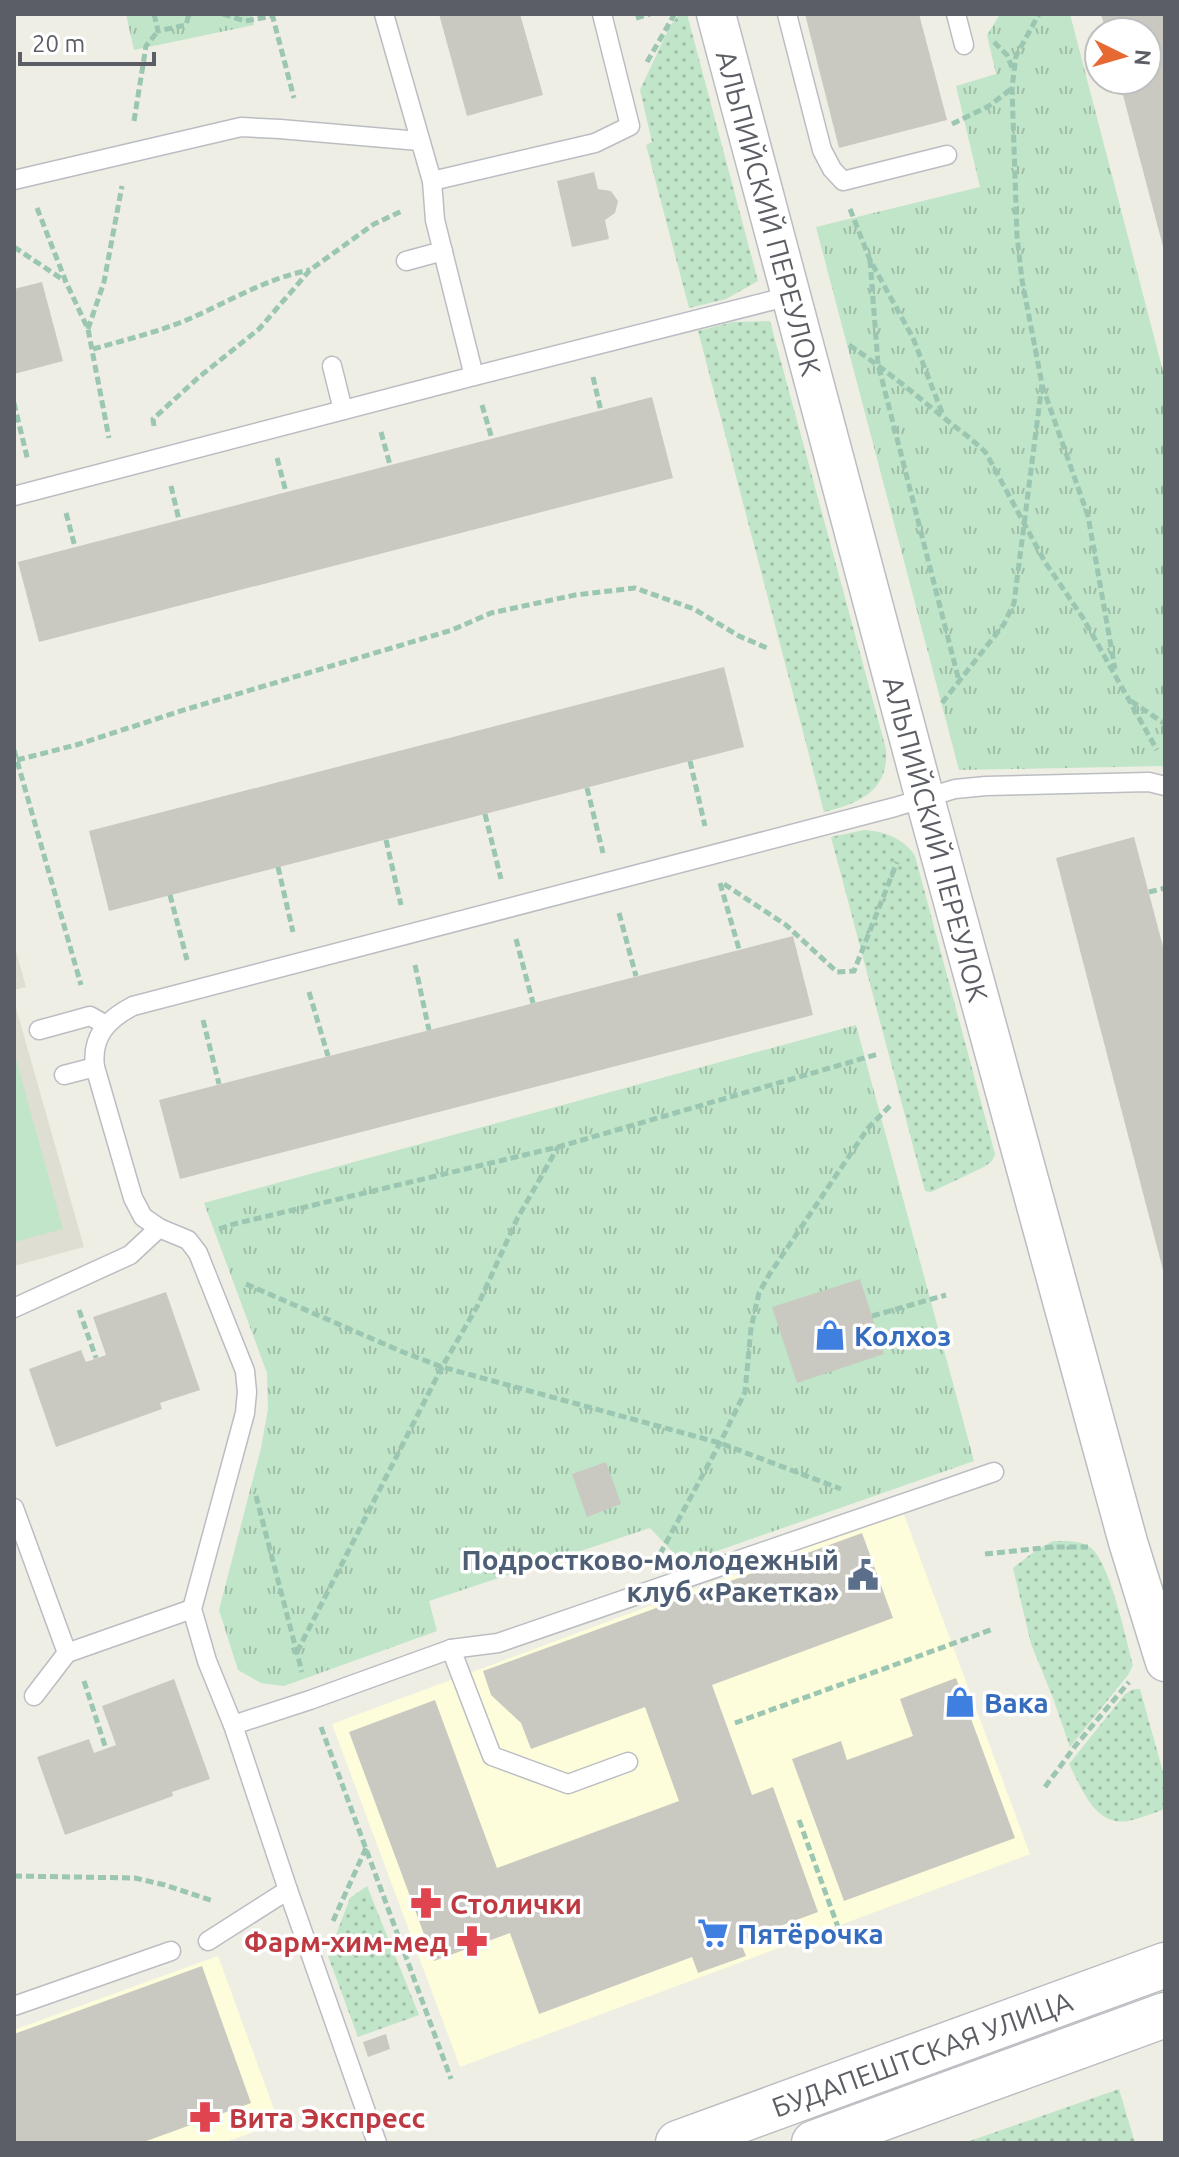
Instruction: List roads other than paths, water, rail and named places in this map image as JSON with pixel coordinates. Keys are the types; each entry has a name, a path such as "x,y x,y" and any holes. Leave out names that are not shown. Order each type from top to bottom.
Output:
{"street":[{"name":"АЛЬПИЙСКИЙ ПЕРЕУЛОК","path":"716,14 925,799 1128,1542 1150,1668"},
{"name":"БУДАПЕШТСКАЯ УЛИЦА","path":"678,2143 1165,1965"},
{"name":"БУДАПЕШТСКАЯ УЛИЦА","path":"814,2143 1165,2015"}],"lane":[{"path":"384,14 432,181 435,220 474,376"},
{"path":"432,181 595,143 630,126 602,14"},
{"path":"787,14 822,150 843,181 939,157"},
{"path":"956,14 964,45"},
{"path":"19,179 241,127 419,141"},
{"path":"406,261 443,251"},
{"path":"14,496 790,296"},
{"path":"332,366 343,410"},
{"path":"39,1030 98,1021 133,1006 955,789 1149,782 1165,786"},
{"path":"98,1021 93,1053 95,1067 133,1198 143,1217 159,1228 188,1240 198,1253 245,1371 247,1392 240,1434 192,1609 207,1661 233,1725 377,2143"},
{"path":"64,1075 95,1067"},
{"path":"14,1308 130,1255 159,1228"},
{"path":"233,1725 451,1649 498,1643 994,1472"},
{"path":"15,1511 71,1652"},
{"path":"34,1696 71,1652 192,1609"},
{"path":"451,1649 492,1756 568,1784 628,1762"},
{"path":"208,1941 288,1890"},
{"path":"14,2006 171,1951"}],"place":[{"name":"Колхоз","path":"830,1335"},
{"name":"Подростково-молодежный клуб «Ракетка»","path":"863,1575"},
{"name":"Вака","path":"960,1702"},
{"name":"Столички","path":"426,1903"},
{"name":"Пятёрочка","path":"713,1933"},
{"name":"Фарм-хим-мед","path":"472,1941"},
{"name":"Вита Экспресс","path":"205,2117"}]}
